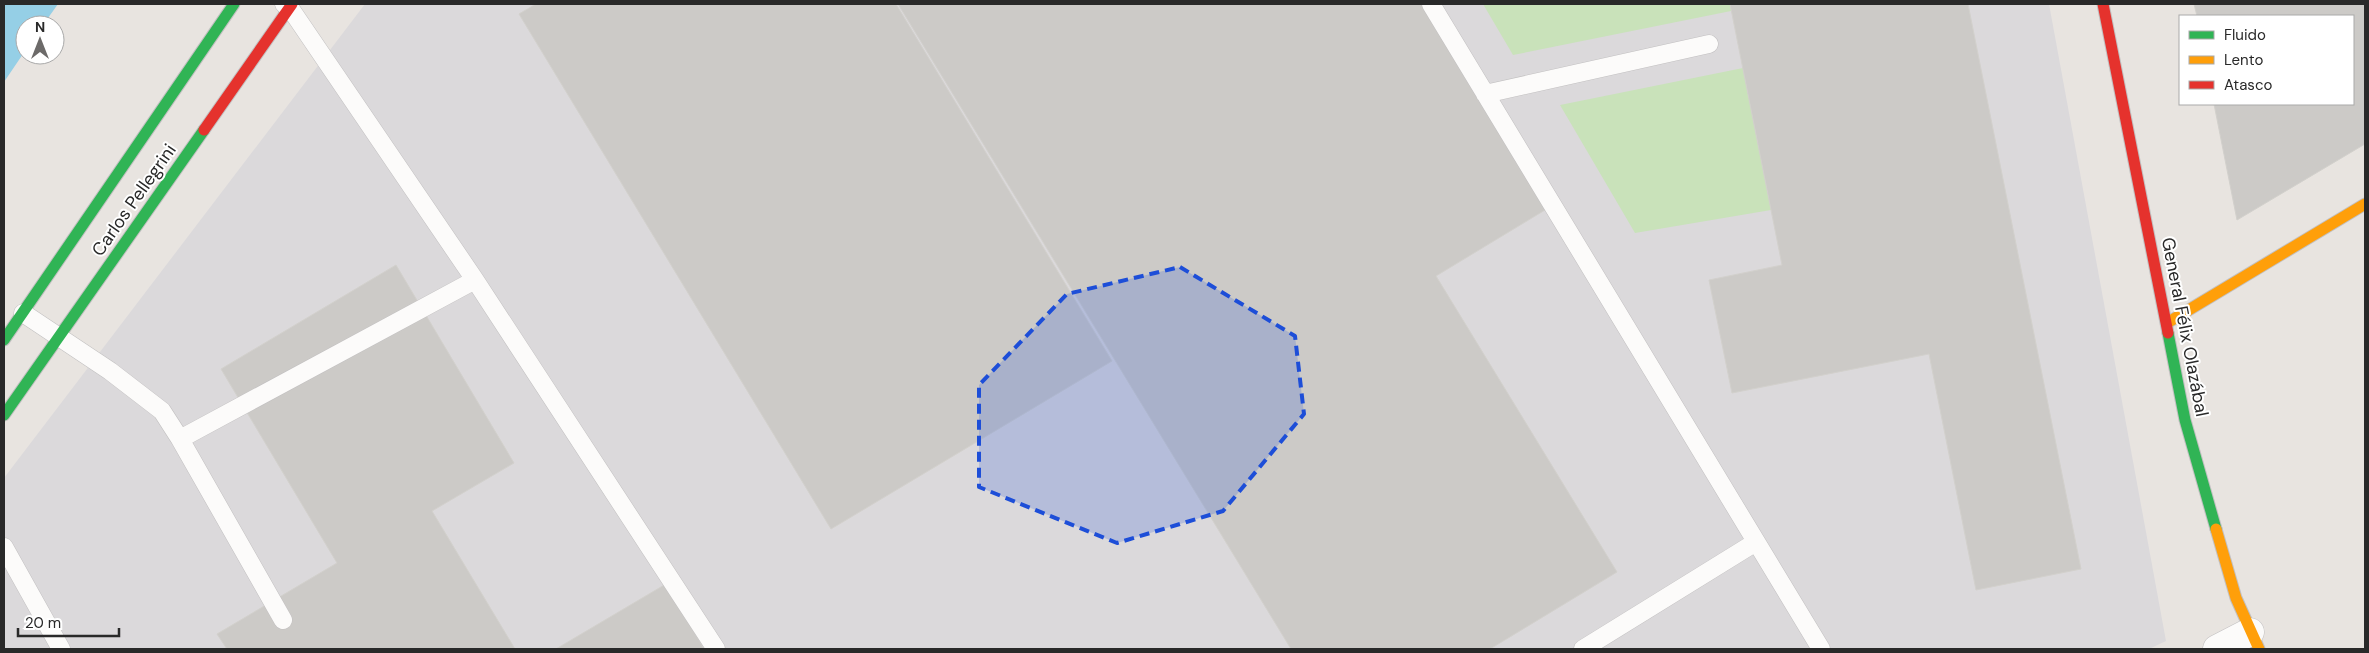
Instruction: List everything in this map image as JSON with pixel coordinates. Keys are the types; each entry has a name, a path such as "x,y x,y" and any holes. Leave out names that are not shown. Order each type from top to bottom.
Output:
{"main road":[{"name":"Carlos Pellegrini","path":"4,340 234,4"},
{"name":"General Félix Olazábal","path":"2103,4 2185,420 2236,598 2254,641"},
{"name":"Carlos Pellegrini","path":"4,415 289,5"},
{"path":"2167,323 2365,204"}],"street":[{"path":"2217,649 2254,641"}],"lane":[{"path":"1431,4 1821,649"},
{"path":"289,5 475,280 716,649"},
{"path":"1485,94 1709,44"},
{"path":"180,439 475,280"},
{"path":"23,313 110,371 162,411 180,439 283,620"},
{"path":"1583,649 1756,542"},
{"path":"4,547 61,649"}],"highlighted area":[{"path":"1180,267 1295,336 1304,414 1223,511 1117,543 979,487 979,385 1067,294"}],"shaded area":[{"path":"365,4 2049,4 2166,641 2149,649 4,649 4,478"}],"green space":[{"path":"1483,4 1730,4 1731,11 1513,55"},
{"path":"1743,68 1771,210 1635,233 1560,105"}],"water":[{"path":"4,4 58,4 50,15 15,15 16,65 4,82"}],"building":[{"path":"536,4 896,4 1112,361 831,529 519,14"},
{"path":"898,4 1426,4 1550,207 1436,276 1617,572 1490,649 1291,649"},
{"path":"1730,4 1968,4 2081,569 1976,590 1929,354 1732,393 1709,280 1782,265"},
{"path":"2194,4 2365,4 2365,144 2237,220 2214,105 2354,105 2354,15 2197,15"},
{"path":"396,265 514,463 432,511 515,649 227,649 217,634 337,563 221,369"},
{"path":"666,584 704,649 556,649"}],"traffic: fast":[{"path":"4,340 234,4"},
{"path":"4,415 204,130"},
{"path":"2168,333 2185,420 2216,529"}],"traffic: slow":[{"path":"2167,323 2365,204"},
{"path":"2216,529 2236,598 2259,649"}],"traffic: jam":[{"path":"204,130 292,4"},
{"path":"2103,4 2168,333"}]}
